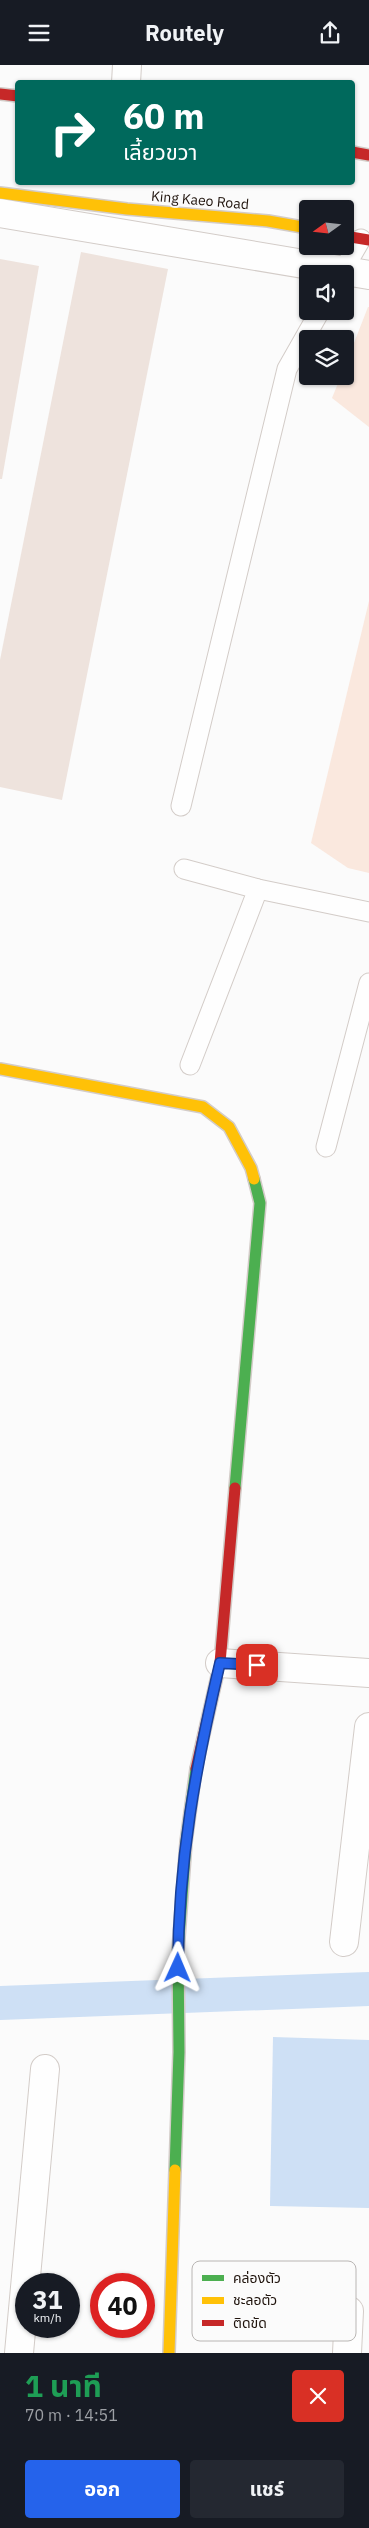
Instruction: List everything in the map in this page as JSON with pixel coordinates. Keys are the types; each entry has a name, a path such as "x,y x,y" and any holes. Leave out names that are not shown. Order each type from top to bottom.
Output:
{"street":[{"path":"126,80 127,65"},
{"path":"0,94 15,96"},
{"path":"355,153 369,155"},
{"name":"King Kaeo Road","path":"0,193 127,209 268,221 299,226"},
{"path":"0,213 304,265"},
{"path":"0,1069 203,1107 229,1127 251,1168 260,1203 220,1663 194,1785 186,1842 178,1951 179,2052 169,2353"},
{"path":"220,1663 369,1673"},
{"path":"344,1942 369,1727"},
{"path":"19,2353 45,2069"}],"lane":[{"path":"353,265 358,238"},
{"path":"181,806 287,369 315,320"},
{"path":"184,869 258,889 369,912"},
{"path":"190,1065 258,889"},
{"path":"326,1147 369,983"}],"shaded area":[{"path":"369,307 369,427 332,398 337,385 354,385 354,343"},
{"path":"369,601 369,873 348,868 311,843"}],"water":[{"path":"273,2037 369,2040 369,2208 270,2206"}],"building":[{"path":"81,252 168,269 62,800 0,787 0,660"},
{"path":"0,259 39,266 2,479 0,479"}],"waterway":[{"path":"0,2003 369,1989"}],"traffic: fast":[{"path":"235,1488 260,1203 254,1179"},
{"path":"175,2170 179,2052 178,1951 186,1842 196,1769"}],"traffic: slow":[{"path":"0,193 127,209 268,221 299,226"},
{"path":"0,1069 203,1107 229,1127 251,1168 254,1179"},
{"path":"169,2353 175,2170"}],"traffic: jam":[{"path":"0,94 15,96"},
{"path":"355,153 369,155"},
{"path":"354,238 369,240"},
{"path":"196,1769 220,1663 235,1488"}],"route":[{"path":"178,1968 186,1842 196,1766 220,1663 257,1665"}]}
